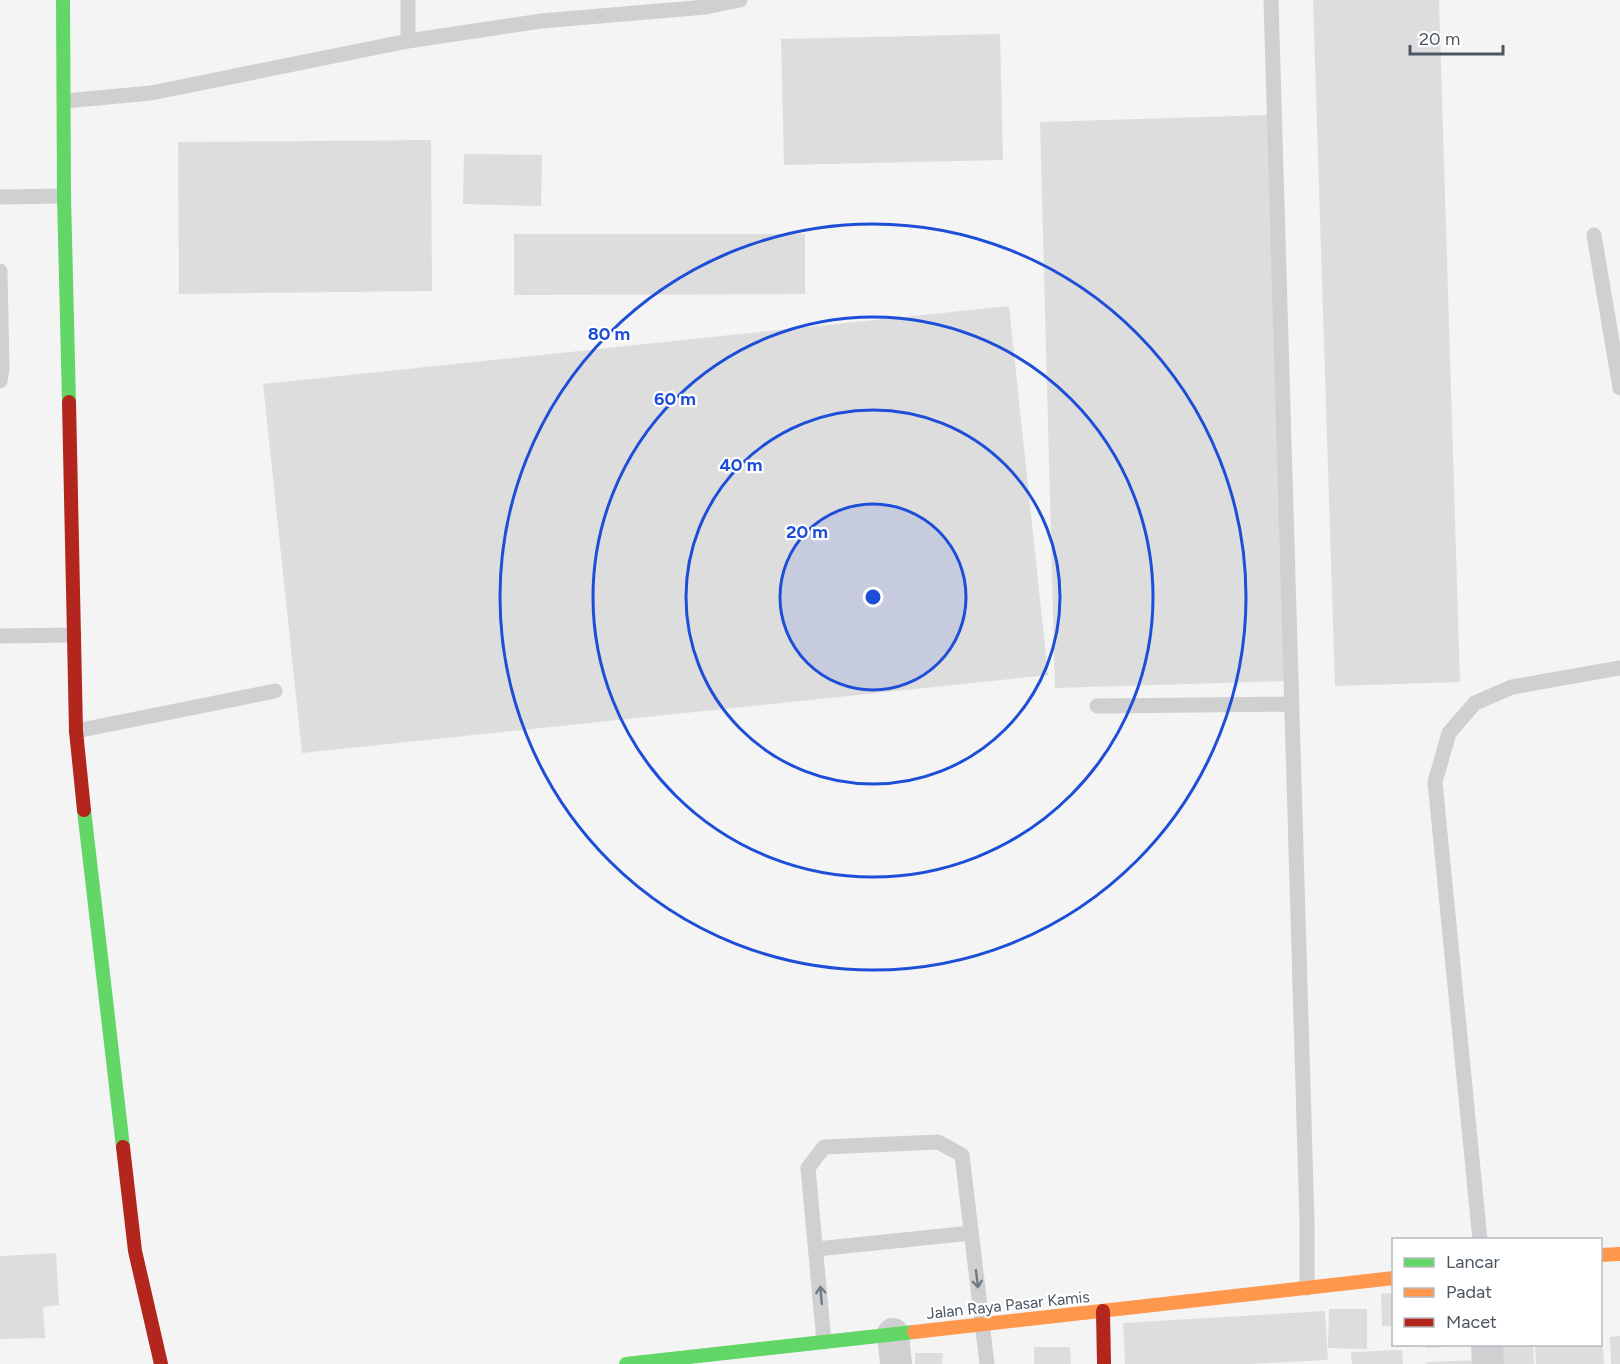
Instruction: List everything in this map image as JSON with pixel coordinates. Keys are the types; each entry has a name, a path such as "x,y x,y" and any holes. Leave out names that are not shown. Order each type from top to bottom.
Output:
{"street":[{"path":"63,0 64,196 76,731 92,888 135,1251 161,1364"},
{"path":"1602,1255 1620,1254"},
{"name":"Jalan Raya Pasar Kamis","path":"626,1364 672,1361 824,1342 895,1349 982,1325 1392,1278"},
{"path":"1103,1311 1104,1364"},
{"path":"1487,1346 1488,1364"}],"lane":[{"path":"408,0 408,41"},
{"path":"65,101 152,93 408,41 541,21 740,0"},
{"path":"1271,0 1307,1222 1307,1288"},
{"path":"0,197 64,196"},
{"path":"1594,235 1620,388"},
{"path":"0,271 2,369 0,381"},
{"path":"0,636 74,635"},
{"path":"1480,1238 1435,782 1449,733 1475,703 1512,687 1620,668"},
{"path":"76,731 275,691"},
{"path":"1097,706 1292,704"},
{"path":"824,1342 808,1168 824,1147 938,1142 962,1155 987,1364"},
{"path":"817,1249 971,1233"}],"building":[{"path":"1313,0 1439,0 1460,682 1335,686"},
{"path":"1000,34 1003,160 784,165 781,39"},
{"path":"1269,115 1285,681 1055,688 1040,122"},
{"path":"431,140 432,291 179,294 178,142"},
{"path":"464,154 542,155 541,206 463,204"},
{"path":"514,234 805,234 805,294 514,295"},
{"path":"1009,306 1048,675 302,753 263,384"},
{"path":"56,1253 59,1305 43,1307 45,1338 0,1339 0,1256"},
{"path":"1392,1293 1392,1326 1382,1326 1381,1294"},
{"path":"1329,1309 1367,1309 1367,1349 1328,1348"},
{"path":"1325,1311 1328,1360 1248,1364 1125,1364 1123,1323"},
{"path":"1602,1335 1604,1364 1536,1364 1535,1346 1602,1346"},
{"path":"1620,1336 1620,1364 1611,1364 1610,1337"},
{"path":"1426,1346 1444,1346 1444,1347 1426,1348"},
{"path":"1493,1346 1533,1346 1534,1364 1494,1364"},
{"path":"1034,1347 1070,1347 1071,1364 1034,1364"},
{"path":"1402,1350 1403,1364 1352,1364 1351,1352"},
{"path":"915,1353 943,1353 942,1364 915,1364"},
{"path":"1481,1360 1481,1364 1427,1364 1426,1362"}],"traffic: fast":[{"path":"63,0 64,196 69,402"},
{"path":"84,810 123,1147"},
{"path":"626,1364 914,1332"}],"traffic: slow":[{"path":"1602,1255 1620,1254"},
{"path":"914,1332 1392,1278"}],"traffic: jam":[{"path":"69,402 76,731 84,810"},
{"path":"123,1147 135,1251 161,1364"},
{"path":"1103,1311 1104,1364"}]}
